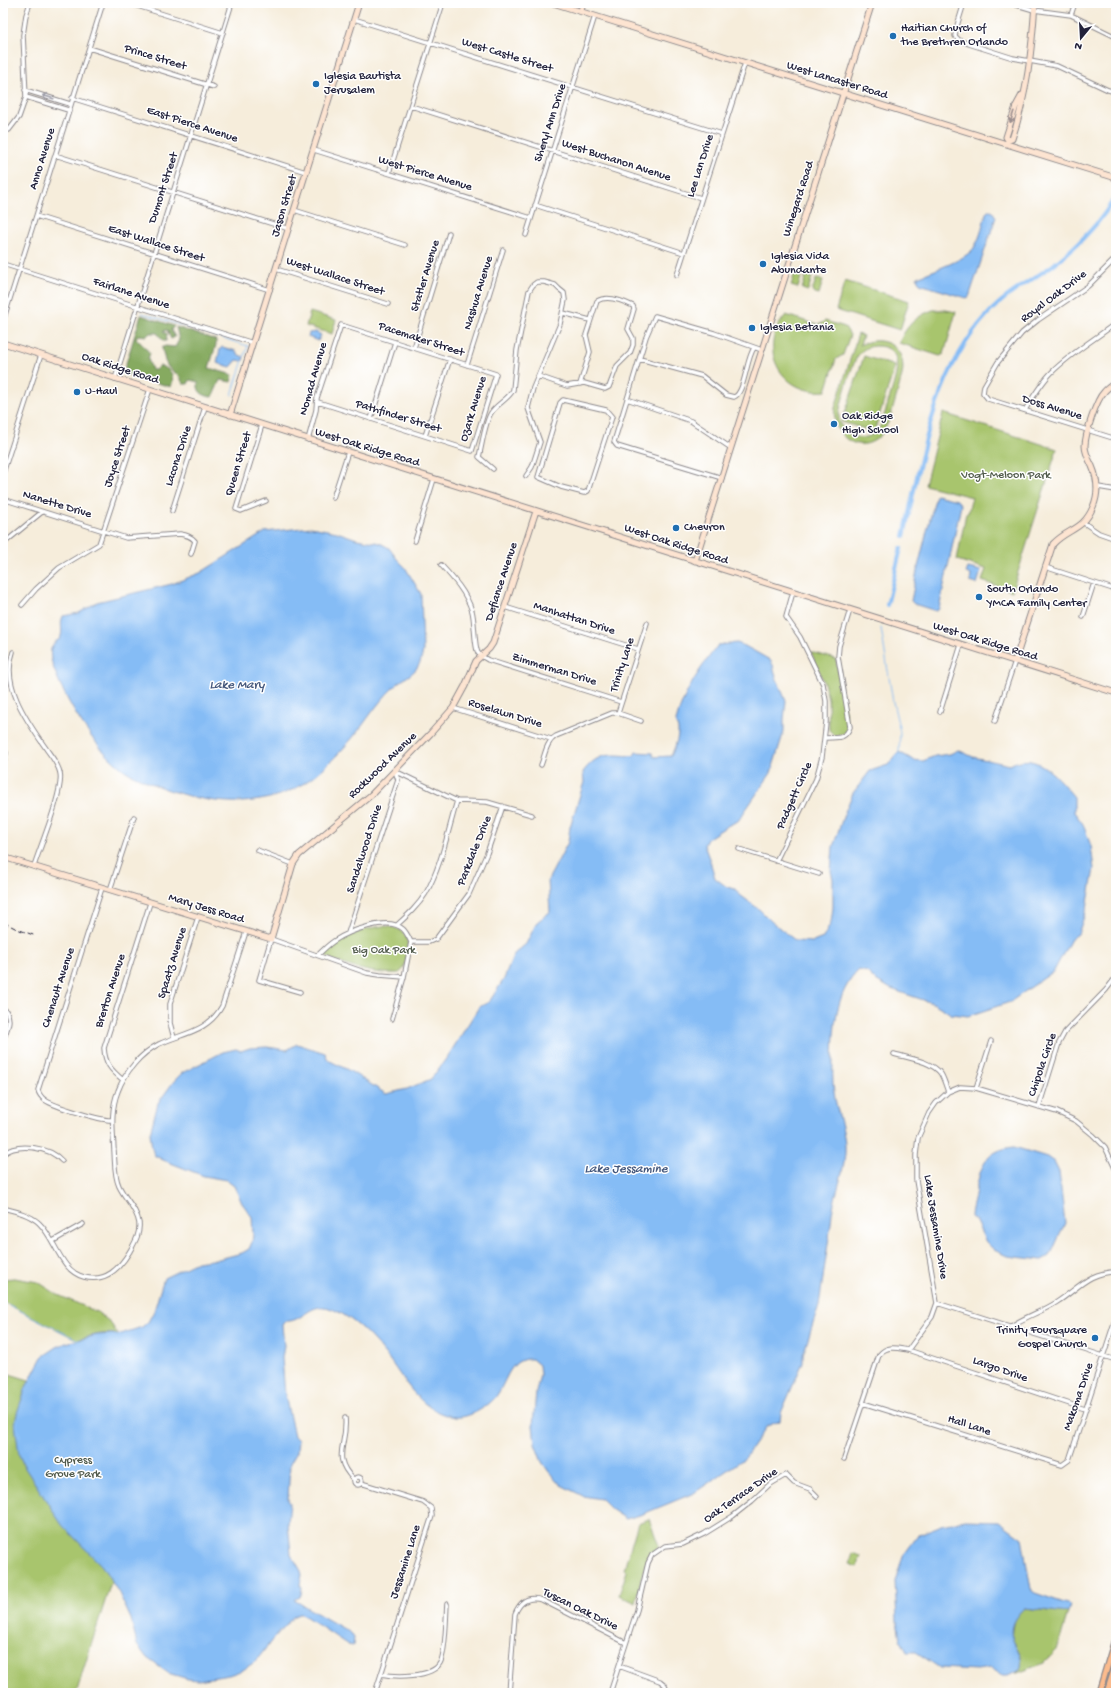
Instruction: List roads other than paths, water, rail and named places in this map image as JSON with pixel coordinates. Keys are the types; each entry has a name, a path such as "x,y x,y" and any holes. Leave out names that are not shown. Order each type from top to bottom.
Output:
{"main road":[{"path":"1099,1693 1116,1637"},
{"path":"1107,1693 1116,1665"}],"street":[{"path":"3,127 9,130 19,117 26,97 23,35 26,15 30,3"},
{"name":"Anno Avenue","path":"3,321 102,3"},
{"path":"128,3 223,34"},
{"name":"Dumont Street","path":"115,378 232,3"},
{"name":"Jason Street","path":"230,415 359,3"},
{"path":"389,173 443,3"},
{"name":"West Lancaster Road","path":"553,3 843,94 1008,142 1116,178"},
{"path":"581,12 583,3"},
{"name":"Winegard Road","path":"695,561 872,3"},
{"path":"964,3 955,36 959,40 1013,58 1057,66 1116,92"},
{"path":"1010,3 1034,10 1070,15 1116,37"},
{"path":"1008,142 1012,139 1022,107 1023,94 1030,61 1035,3"},
{"path":"1070,15 1075,3"},
{"name":"Sheryl Ann Drive","path":"526,236 595,16"},
{"name":"West Castle Street","path":"354,19 722,134"},
{"name":"Prince Street","path":"89,48 214,87"},
{"name":"Lee Lan Drive","path":"677,275 745,63"},
{"path":"25,90 70,104"},
{"path":"26,97 68,110"},
{"name":"East Pierce Avenue","path":"72,98 306,172"},
{"path":"60,108 62,101"},
{"name":"West Buchanon Avenue","path":"410,106 702,198"},
{"name":"West Pierce Avenue","path":"314,150 531,218"},
{"path":"55,155 289,229"},
{"path":"535,205 684,252"},
{"path":"294,210 405,245"},
{"name":"East Wallace Street","path":"36,216 270,290"},
{"name":"Statler Avenue","path":"414,348 450,233"},
{"name":"Nashua Avenue","path":"467,365 503,250"},
{"name":"Royal Oak Drive","path":"983,393 984,386 998,362 1022,333 1038,320 1088,286 1116,258"},
{"name":"Fairlane Avenue","path":"3,264 253,343"},
{"name":"West Wallace Street","path":"276,269 388,304"},
{"path":"493,469 479,456 490,414 497,406 511,395 513,390 520,333 529,291 537,282 544,282 554,285 564,293 565,300 560,324 533,388 528,408 540,442 532,467 526,476"},
{"path":"538,376 568,386 580,384 584,383 605,389 609,387 617,366 630,353 633,345 633,338 628,329 634,310 633,306 609,298 602,298 597,301 586,335 590,352 580,384"},
{"path":"563,313 590,320"},
{"path":"722,478 617,446 614,442 627,400 655,316 714,333 762,350"},
{"path":"1025,410 1039,388 1063,361 1116,323"},
{"name":"Pacemaker Street","path":"341,325 496,374"},
{"name":"Nomad Avenue","path":"308,440 318,402 317,398 341,325"},
{"path":"371,419 395,342"},
{"name":"Oak Ridge Road","path":"3,343 230,415"},
{"path":"640,359 702,376 726,395 734,397 740,392 754,348"},
{"path":"3,473 41,355"},
{"path":"425,436 450,359"},
{"name":"Ozark Avenue","path":"472,451 496,374"},
{"path":"995,721 1045,567 1054,544 1059,538 1072,532 1084,523 1092,508 1098,487 1094,470 1087,455 1085,446 1097,404 1103,392 1116,382"},
{"name":"Joyce Street","path":"22,605 41,584 59,568 99,544 150,390"},
{"name":"Doss Avenue","path":"983,393 988,399 1116,439"},
{"path":"565,400 589,405 606,410 612,417 588,491 581,492 540,479 538,474 560,403 565,400"},
{"path":"627,400 691,421 731,448"},
{"name":"Pathfinder Street","path":"318,402 472,451"},
{"name":"Lacona Drive","path":"172,511 205,407"},
{"name":"West Oak Ridge Road","path":"230,415 1116,693"},
{"name":"Queen Street","path":"262,425 236,509 241,510 266,501"},
{"path":"333,498 348,452"},
{"path":"415,541 434,479"},
{"path":"1098,487 1116,490"},
{"name":"Nanette Drive","path":"3,499 126,538 180,534 188,536 193,538 195,541 191,554"},
{"name":"Defiance Avenue","path":"481,656 493,643 536,511"},
{"path":"3,544 42,512"},
{"path":"1084,523 1099,533 1116,538"},
{"path":"441,565 463,592 472,610 477,652 481,656"},
{"path":"1045,567 1116,590"},
{"path":"1083,617 1094,583"},
{"name":"Padgett Circle","path":"776,861 816,779 825,738 826,701 823,684 800,637 786,617 793,592"},
{"name":"Manhattan Drive","path":"505,607 638,650"},
{"path":"825,738 843,737 848,734 850,727 838,657 840,642 850,610"},
{"name":"Trinity Lane","path":"618,713 646,623"},
{"path":"940,712 961,645"},
{"path":"13,652 10,670 16,697 27,721 54,761 60,774 58,792 34,866"},
{"name":"Zimmerman Drive","path":"481,656 488,660 621,702"},
{"name":"Rockwood Avenue","path":"300,992 259,980 293,864 305,848 371,795 396,771 453,708 472,669 481,656"},
{"name":"Roselawn Drive","path":"453,708 551,739"},
{"path":"541,765 551,739 612,713 618,713 641,721"},
{"path":"3,745 6,753 3,766"},
{"path":"396,771 457,801 487,802 532,815"},
{"name":"Sandalwood Drive","path":"348,933 398,780 396,771"},
{"path":"396,925 412,912 434,876 457,801"},
{"name":"Parkdale Drive","path":"411,942 429,942 436,939 469,894 487,853 503,806"},
{"path":"110,890 134,817"},
{"path":"739,849 819,874"},
{"path":"257,850 293,864"},
{"name":"Mary Jess Road","path":"3,857 271,939 366,972 404,977"},
{"name":"Chenault Avenue","path":"102,888 38,1086 40,1095 47,1102 101,1119 112,1120"},
{"name":"Brerton Avenue","path":"123,1080 111,1071 107,1064 104,1048 150,902"},
{"name":"Spaatz Avenue","path":"174,1038 170,1023 170,1004 198,917"},
{"path":"318,955 334,941 348,933 374,925 396,925 407,934 411,942 404,977 392,1019"},
{"path":"3,1208 33,1218 53,1241 62,1259 72,1271 85,1277 92,1278 107,1276 119,1268 138,1237 139,1225 134,1209 117,1180 112,1120 115,1099 123,1080 148,1051 174,1038 203,1027 217,1016 222,1006 246,932"},
{"name":"Chipola Circle","path":"1039,1107 1059,1043 1065,1032 1106,990 1116,977"},
{"path":"3,1008 7,1012 9,1020 3,1040"},
{"path":"976,1088 991,1041"},
{"path":"894,1054 922,1062 932,1067 940,1074 948,1092 960,1087 976,1088 1057,1112 1076,1121 1105,1147 1116,1170"},
{"name":"Lake Jessamine Drive","path":"937,1303 916,1180 916,1155 918,1138 929,1113 936,1103 948,1092"},
{"path":"3,1154 15,1147 28,1147 54,1155 62,1161"},
{"path":"53,1241 83,1224"},
{"path":"1010,1327 1019,1320 1056,1303 1085,1280 1103,1274 1116,1272"},
{"path":"844,1459 879,1355 884,1349 891,1347 908,1350 932,1317 937,1303 1116,1360"},
{"name":"Makoma Drive","path":"1069,1460 1116,1317"},
{"name":"Largo Drive","path":"908,1350 1086,1410"},
{"name":"Hall Lane","path":"863,1402 1058,1465 1062,1465 1069,1460"},
{"name":"Jessamine Lane","path":"345,1418 345,1430 341,1445 342,1462 346,1473 354,1480 359,1478 361,1483 424,1502 431,1508 432,1516 375,1693"},
{"name":"Oak Terrace Drive","path":"610,1693 637,1610 648,1563 652,1555 665,1546 683,1544 704,1534 733,1516 770,1485 786,1475 794,1483 810,1489 817,1496"},
{"name":"Tuscan Oak Drive","path":"509,1693 515,1614 518,1606 530,1598 542,1600 626,1643"},
{"path":"381,1674 393,1677 406,1676 430,1671 437,1667 442,1657 447,1604"},
{"path":"619,1666 660,1681 665,1685 667,1693"}],"water":[{"path":"988,211 992,211 996,217 969,297 966,298 920,284 917,278 920,276 959,260 971,251 979,238 986,213"},
{"path":"316,332 321,335 318,341 308,337 309,333"},
{"path":"222,347 236,351 239,355 244,357 243,361 237,360 231,367 217,363 220,349"},
{"path":"936,495 957,500 961,505 939,609 936,611 914,604 911,601"},
{"name":"Lake Mary","path":"311,527 337,532 357,539 380,543 389,548 405,567 421,594 423,650 422,658 414,672 387,694 376,706 353,738 325,767 306,782 279,795 261,800 244,802 208,800 155,785 134,776 123,769 103,750 85,728 63,691 56,674 52,663 51,652 55,642 60,639 61,636 61,622 63,616 79,613 97,602 172,584 200,573 265,532"},
{"path":"968,568 981,571 977,584 970,582 971,575 966,573"},
{"name":"Lake Jessamine","path":"737,643 770,660 773,665 776,677 786,701 784,731 771,773 738,821 707,839 704,845 715,878 727,887 735,889 740,895 796,941 813,942 823,938 831,923 833,907 833,879 831,871 833,847 853,793 870,771 888,765 899,752 913,760 923,761 935,756 950,754 958,750 973,757 1010,765 1020,761 1038,763 1054,775 1074,797 1074,812 1083,824 1091,846 1094,869 1087,908 1078,934 1071,939 1054,971 1010,1002 968,1016 951,1014 935,1004 891,989 874,979 867,972 859,970 851,979 840,1000 837,1011 833,1058 833,1088 844,1138 844,1164 832,1213 819,1305 803,1355 803,1362 781,1413 780,1421 767,1426 745,1458 694,1493 643,1514 626,1519 611,1509 601,1499 583,1496 561,1485 542,1462 535,1444 533,1425 536,1392 540,1375 539,1365 532,1359 524,1360 512,1367 498,1394 487,1405 469,1415 455,1417 434,1410 416,1396 370,1336 355,1322 338,1312 329,1308 316,1308 296,1319 285,1321 282,1325 284,1346 282,1358 285,1395 294,1436 298,1440 297,1452 290,1464 288,1499 290,1503 288,1523 291,1554 302,1575 300,1584 302,1588 301,1595 294,1600 351,1633 354,1638 353,1646 348,1645 302,1614 299,1614 294,1616 272,1640 256,1661 243,1670 229,1675 198,1680 188,1679 168,1673 147,1658 137,1645 131,1619 119,1593 102,1566 62,1525 25,1468 19,1455 15,1424 17,1413 26,1387 42,1357 66,1343 97,1335 118,1335 142,1327 148,1322 154,1311 164,1278 197,1262 219,1259 242,1253 249,1249 253,1235 252,1217 242,1203 234,1186 226,1180 204,1176 154,1155 150,1133 158,1103 174,1081 182,1073 223,1052 236,1049 241,1051 250,1048 267,1047 287,1050 297,1044 325,1053 328,1060 350,1071 386,1094 407,1089 431,1079 448,1056 479,1007 489,1002 504,979 514,954 526,944 537,922 550,912 548,880 568,842 570,827 584,782 583,772 594,760 600,757 612,755 634,756 636,752 652,753 654,757 671,756 678,736 676,721 683,700 693,681 718,645"},
{"path":"1014,1147 1047,1157 1054,1162 1059,1172 1065,1223 1052,1252 1049,1256 1042,1260 1007,1256 994,1250 986,1242 975,1220 971,1217 979,1177 985,1162 996,1152"},
{"path":"965,1520 999,1521 1022,1538 1031,1590 1035,1593 1070,1605 1068,1613 1024,1608 1015,1618 1011,1635 1020,1655 1021,1662 1020,1670 1008,1676 1002,1676 990,1668 977,1670 940,1668 916,1652 907,1652 900,1639 897,1621 895,1581 903,1556 919,1534 942,1525"}],"waterway":[{"path":"904,536 932,419 942,390 954,363 969,337 988,314 1003,300 1053,265 1080,242 1104,215 1116,195"},
{"path":"142,313 248,346 244,357"},
{"path":"232,395 243,360"},
{"path":"887,605 901,548"},
{"path":"881,628 893,702 900,732 899,752"},
{"path":"3,1302 78,1340"}],"railway":[{"path":"3,922 36,936"}],"place":[{"name":"Haitian Church of the Brethren Orlando","path":"893,36"},
{"name":"Iglesia Bautista Jerusalem","path":"316,84"},
{"name":"Iglesia Vida Abundante","path":"763,264"},
{"name":"Iglesia Betania","path":"752,328"},
{"name":"U-Haul","path":"77,392"},
{"name":"Oak Ridge High School","path":"834,424"},
{"name":"Chevron","path":"676,528"},
{"name":"South Orlando YMCA Family Center","path":"979,597"},
{"name":"Trinity Foursquare Gospel Church","path":"1095,1338"}],"park label":[{"name":"Vogt-Meloon Park","path":"1006,476"},
{"name":"Big Oak Park","path":"384,951"},
{"name":"Cypress Grove Park","path":"73,1468"}]}
